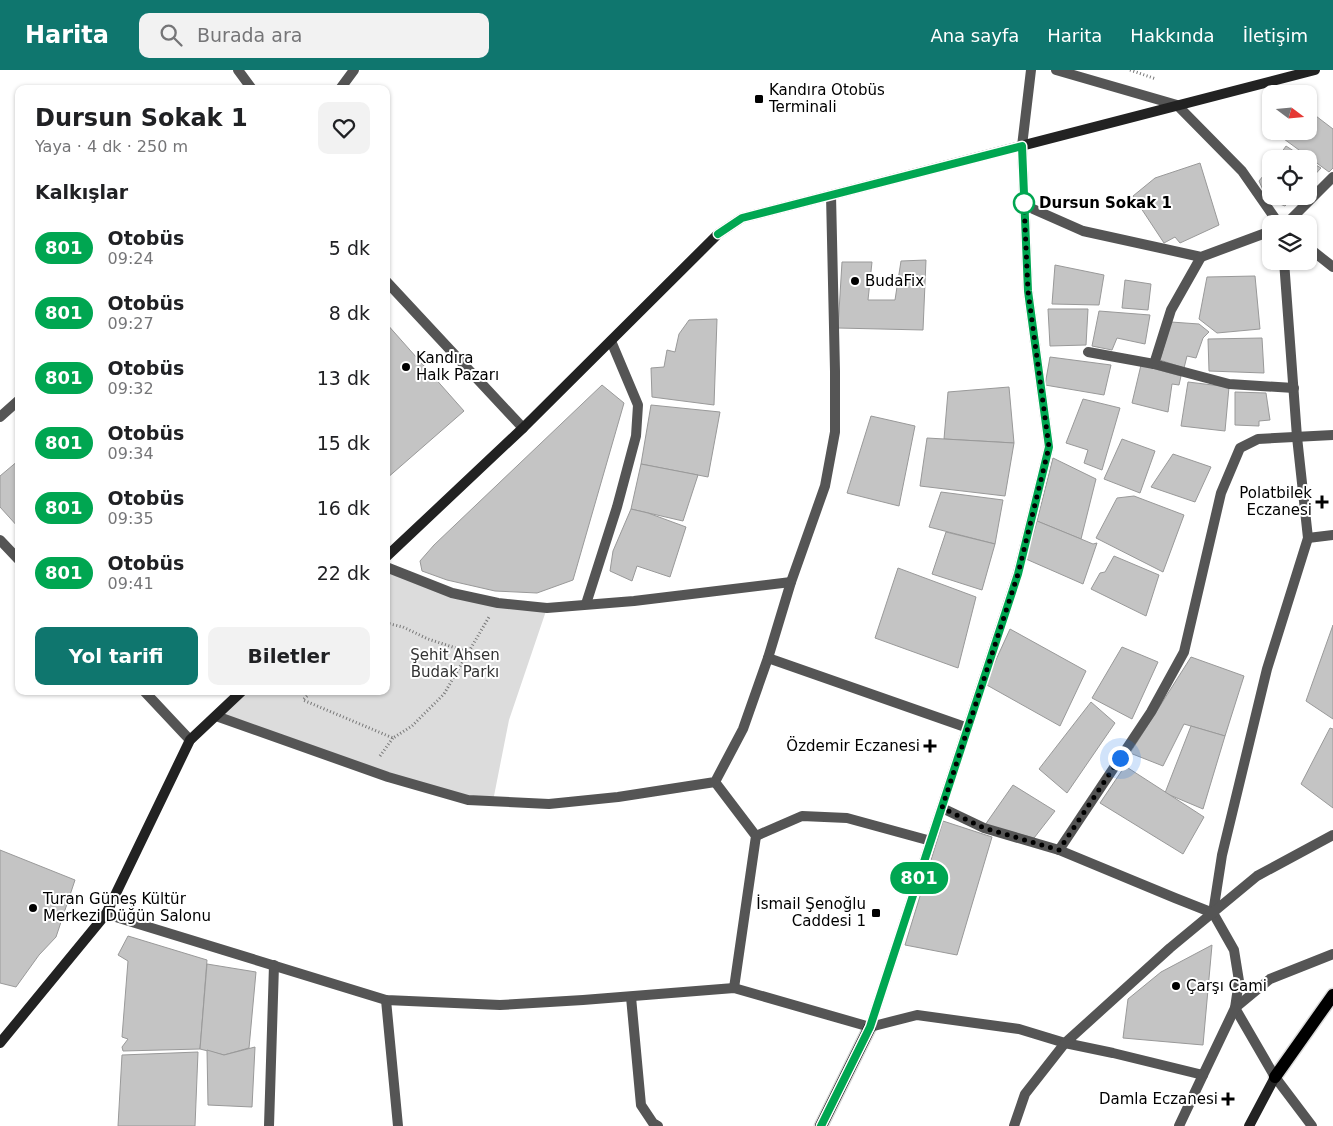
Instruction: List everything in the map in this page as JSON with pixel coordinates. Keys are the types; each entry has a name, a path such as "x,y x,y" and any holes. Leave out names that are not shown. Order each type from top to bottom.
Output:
{"main road":[{"path":"1275,1077 1333,995"},
{"path":"821,1126 870,1027"}],"street":[{"path":"238,70 249,85"},
{"path":"343,85 354,70"},
{"path":"870,1027 1018,574 1049,447 1028,291 1022,146 1031,70"},
{"path":"1056,70 1177,105 1242,171 1273,215"},
{"path":"390,553 523,428 718,234 742,218 1315,70"},
{"path":"1295,215 1333,177"},
{"path":"715,782 743,729 768,658 791,582 825,486 835,432 830,195"},
{"path":"1024,205 1082,231 1201,257 1262,234"},
{"path":"1317,254 1333,267"},
{"path":"1154,364 1171,310 1201,257"},
{"path":"1179,1126 1236,1008 1239,981 1234,950 1213,913 1222,854 1267,669 1308,538 1297,437 1285,270"},
{"path":"390,286 523,428"},
{"path":"586,604 617,506 636,436 638,405 611,341"},
{"path":"1088,352 1154,364 1229,384 1294,388"},
{"path":"0,417 15,404"},
{"path":"1059,850 1151,712 1184,652 1221,493 1240,448 1258,440 1333,435"},
{"path":"1308,538 1333,535"},
{"path":"0,540 15,556"},
{"path":"390,569 452,593 498,603 547,608 634,601 791,582"},
{"path":"768,658 968,728"},
{"path":"148,695 190,740"},
{"path":"0,1043 106,914 190,740 238,695"},
{"path":"216,716 370,771 468,800 549,804 618,797 715,782"},
{"path":"715,782 756,836 734,988"},
{"path":"942,808 984,828 1059,850 1213,913"},
{"path":"756,836 802,816 848,818 931,841"},
{"path":"1014,1126 1026,1094 1065,1043 1170,948 1257,876 1333,834"},
{"path":"106,914 386,1000 500,1005 631,997 734,988 870,1027 917,1015 1020,1029 1065,1043 1203,1075"},
{"path":"1236,1008 1270,979 1333,954"},
{"path":"269,1126 274,965"},
{"path":"631,997 641,1105 653,1123 658,1126"},
{"path":"386,1000 398,1126"},
{"path":"1236,1008 1275,1077 1312,1126"},
{"path":"1249,1126 1275,1077"}],"path":[{"path":"370,771 393,738 412,726 444,694 498,603"},
{"path":"390,624 403,627 468,652"},
{"path":"308,695 303,700 393,738"}],"green space":[{"name":"Şehit Ahsen Budak Parkı","path":"390,569 452,593 547,608 509,720 493,801 468,800 216,716 238,695 390,695"}],"building":[{"path":"1318,118 1333,129 1333,168 1329,172 1317,163 1317,150 1299,150 1285,140 1318,140"},
{"path":"1286,146 1292,150 1283,150"},
{"path":"1200,163 1219,225 1180,243 1175,237 1164,243 1133,196 1155,178"},
{"path":"1262,177 1262,188 1259,181"},
{"name":"BudaFix","path":"926,260 923,330 838,328 842,262 872,262 868,300 895,300 901,261"},
{"path":"1055,265 1104,275 1099,305 1052,304"},
{"path":"1255,276 1260,329 1217,333 1199,319 1207,277"},
{"path":"1125,280 1151,284 1148,310 1122,308"},
{"path":"1048,309 1088,309 1086,345 1050,346"},
{"path":"1099,311 1150,315 1145,344 1117,338 1112,350 1092,346"},
{"path":"717,319 714,405 652,397 651,368 664,367 667,350 675,352 679,334 689,320"},
{"path":"1171,322 1199,324 1209,332 1203,338 1196,358 1187,356 1184,368 1160,360"},
{"name":"Kandıra Halk Pazarı","path":"390,328 464,411 390,476"},
{"path":"1262,338 1264,373 1209,371 1208,339"},
{"path":"1050,357 1111,365 1104,395 1045,385"},
{"path":"1141,365 1181,376 1179,385 1172,384 1168,412 1132,403"},
{"path":"1188,382 1229,387 1225,431 1181,426"},
{"path":"602,385 624,403 573,580 537,593 495,591 447,580 422,571 420,561 434,545"},
{"path":"1009,387 1014,443 944,439 948,392"},
{"path":"1235,392 1266,393 1270,420 1259,421 1259,426 1235,425"},
{"path":"1083,399 1120,408 1102,470 1084,463 1088,450 1066,443"},
{"path":"651,405 720,412 708,477 641,464"},
{"path":"871,416 915,426 899,506 847,493"},
{"path":"927,438 1014,443 1005,496 920,486"},
{"path":"1122,439 1155,451 1140,493 1104,479"},
{"path":"1173,454 1211,467 1195,502 1151,487"},
{"path":"1053,458 1096,479 1081,539 1037,521"},
{"path":"15,463 15,524 0,507 0,476"},
{"path":"641,464 698,475 683,521 631,509"},
{"path":"941,492 1003,500 995,544 929,527"},
{"path":"1134,496 1184,515 1163,572 1096,538 1117,498"},
{"path":"631,509 686,527 670,577 637,566 632,581 610,571 613,551"},
{"path":"1037,521 1093,544 1097,543 1083,584 1026,559"},
{"path":"946,532 995,544 982,590 932,574"},
{"path":"1114,556 1159,575 1146,616 1091,589 1100,573 1105,572"},
{"path":"898,568 976,597 958,668 875,638"},
{"path":"1333,625 1333,719 1306,701"},
{"path":"1010,629 1086,671 1060,726 985,684"},
{"path":"1122,647 1158,662 1132,719 1092,698"},
{"path":"1191,657 1244,676 1225,736 1184,724 1163,766 1130,753"},
{"path":"1091,702 1115,723 1067,793 1039,769"},
{"path":"1191,726 1225,736 1203,809 1165,793"},
{"path":"1330,728 1333,729 1333,808 1301,784"},
{"path":"1125,766 1204,817 1183,854 1100,803"},
{"path":"1013,785 1055,811 1034,838 985,825"},
{"path":"943,821 992,837 957,955 905,945"},
{"name":"Turan Güneş Kültür Merkezi Düğün Salonu","path":"0,850 75,880 56,937 39,955 16,987 0,983"},
{"path":"128,936 207,960 200,1049 123,1051 122,1047 128,1039 122,1037 128,961 118,955"},
{"name":"Çarşı Cami","path":"1212,945 1203,1045 1123,1038 1128,999 1161,972"},
{"path":"207,964 256,972 249,1048 224,1055 200,1049"},
{"path":"255,1047 252,1107 208,1105 207,1050 224,1055"},
{"path":"198,1052 195,1126 118,1126 122,1055"}],"bus line":[{"name":"801","path":"718,234 742,218 1022,146 1028,291 1049,447 1018,574 870,1027 821,1126"}],"place":[{"name":"Kandıra Otobüs Terminali","path":"759,99"},
{"name":"Dursun Sokak 1","path":"1024,203"},
{"name":"BudaFix","path":"855,281"},
{"name":"Kandıra Halk Pazarı","path":"406,367"},
{"name":"Polatbilek Eczanesi","path":"1322,502"},
{"name":"Özdemir Eczanesi","path":"930,746"},
{"name":"Turan Güneş Kültür Merkezi Düğün Salonu","path":"33,908"},
{"name":"İsmail Şenoğlu Caddesi 1","path":"876,913"},
{"name":"Çarşı Cami","path":"1176,986"},
{"name":"Damla Eczanesi","path":"1228,1099"}],"route":[{"path":"1024,203 1028,291 1049,447 1018,574 942,808 984,828 1059,850 1120,758"}]}
